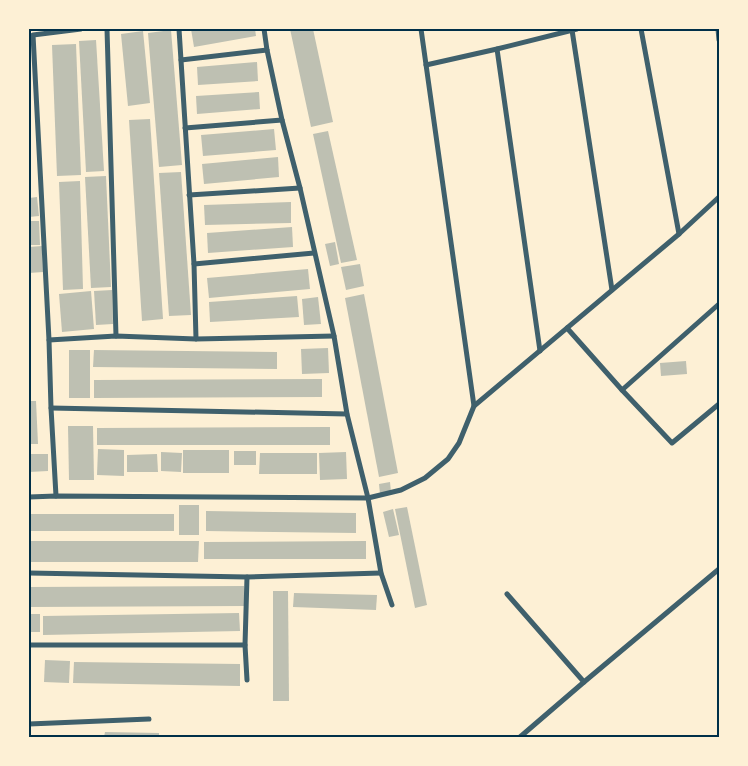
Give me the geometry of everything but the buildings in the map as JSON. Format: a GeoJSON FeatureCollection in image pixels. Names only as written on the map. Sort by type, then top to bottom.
{"type":"FeatureCollection","features":[{"type":"Feature","properties":{"kind":"street"},"geometry":{"type":"LineString","coordinates":[[56,496],[33,35],[81,29]]}},
{"type":"Feature","properties":{"kind":"street"},"geometry":{"type":"LineString","coordinates":[[108,29],[116,336]]}},
{"type":"Feature","properties":{"kind":"street"},"geometry":{"type":"LineString","coordinates":[[179,29],[194,264],[196,339]]}},
{"type":"Feature","properties":{"kind":"street"},"geometry":{"type":"LineString","coordinates":[[264,29],[282,120],[300,188],[334,336],[347,414],[368,498],[380,574],[392,605]]}},
{"type":"Feature","properties":{"kind":"street"},"geometry":{"type":"LineString","coordinates":[[421,29],[474,406]]}},
{"type":"Feature","properties":{"kind":"street"},"geometry":{"type":"LineString","coordinates":[[426,65],[574,29],[612,290]]}},
{"type":"Feature","properties":{"kind":"street"},"geometry":{"type":"LineString","coordinates":[[641,29],[678,234]]}},
{"type":"Feature","properties":{"kind":"street"},"geometry":{"type":"LineString","coordinates":[[718,29],[719,40]]}},
{"type":"Feature","properties":{"kind":"street"},"geometry":{"type":"LineString","coordinates":[[497,49],[540,351]]}},
{"type":"Feature","properties":{"kind":"street"},"geometry":{"type":"LineString","coordinates":[[181,60],[267,50]]}},
{"type":"Feature","properties":{"kind":"street"},"geometry":{"type":"LineString","coordinates":[[185,128],[282,120]]}},
{"type":"Feature","properties":{"kind":"street"},"geometry":{"type":"LineString","coordinates":[[190,196],[300,188]]}},
{"type":"Feature","properties":{"kind":"street"},"geometry":{"type":"LineString","coordinates":[[29,497],[368,498],[401,490],[425,478],[448,459],[459,443],[474,406],[678,234],[719,197]]}},
{"type":"Feature","properties":{"kind":"street"},"geometry":{"type":"LineString","coordinates":[[194,264],[314,253]]}},
{"type":"Feature","properties":{"kind":"street"},"geometry":{"type":"LineString","coordinates":[[622,390],[719,304]]}},
{"type":"Feature","properties":{"kind":"street"},"geometry":{"type":"LineString","coordinates":[[567,328],[672,443],[719,404]]}},
{"type":"Feature","properties":{"kind":"street"},"geometry":{"type":"LineString","coordinates":[[49,340],[116,336],[196,339],[334,336]]}},
{"type":"Feature","properties":{"kind":"street"},"geometry":{"type":"LineString","coordinates":[[51,408],[347,414]]}},
{"type":"Feature","properties":{"kind":"street"},"geometry":{"type":"LineString","coordinates":[[520,737],[719,569]]}},
{"type":"Feature","properties":{"kind":"street"},"geometry":{"type":"LineString","coordinates":[[29,572],[247,577],[380,574]]}},
{"type":"Feature","properties":{"kind":"street"},"geometry":{"type":"LineString","coordinates":[[247,577],[245,645],[248,680]]}},
{"type":"Feature","properties":{"kind":"street"},"geometry":{"type":"LineString","coordinates":[[507,594],[584,682]]}},
{"type":"Feature","properties":{"kind":"street"},"geometry":{"type":"LineString","coordinates":[[29,644],[245,645]]}},
{"type":"Feature","properties":{"kind":"street"},"geometry":{"type":"LineString","coordinates":[[29,724],[149,719]]}}]}
